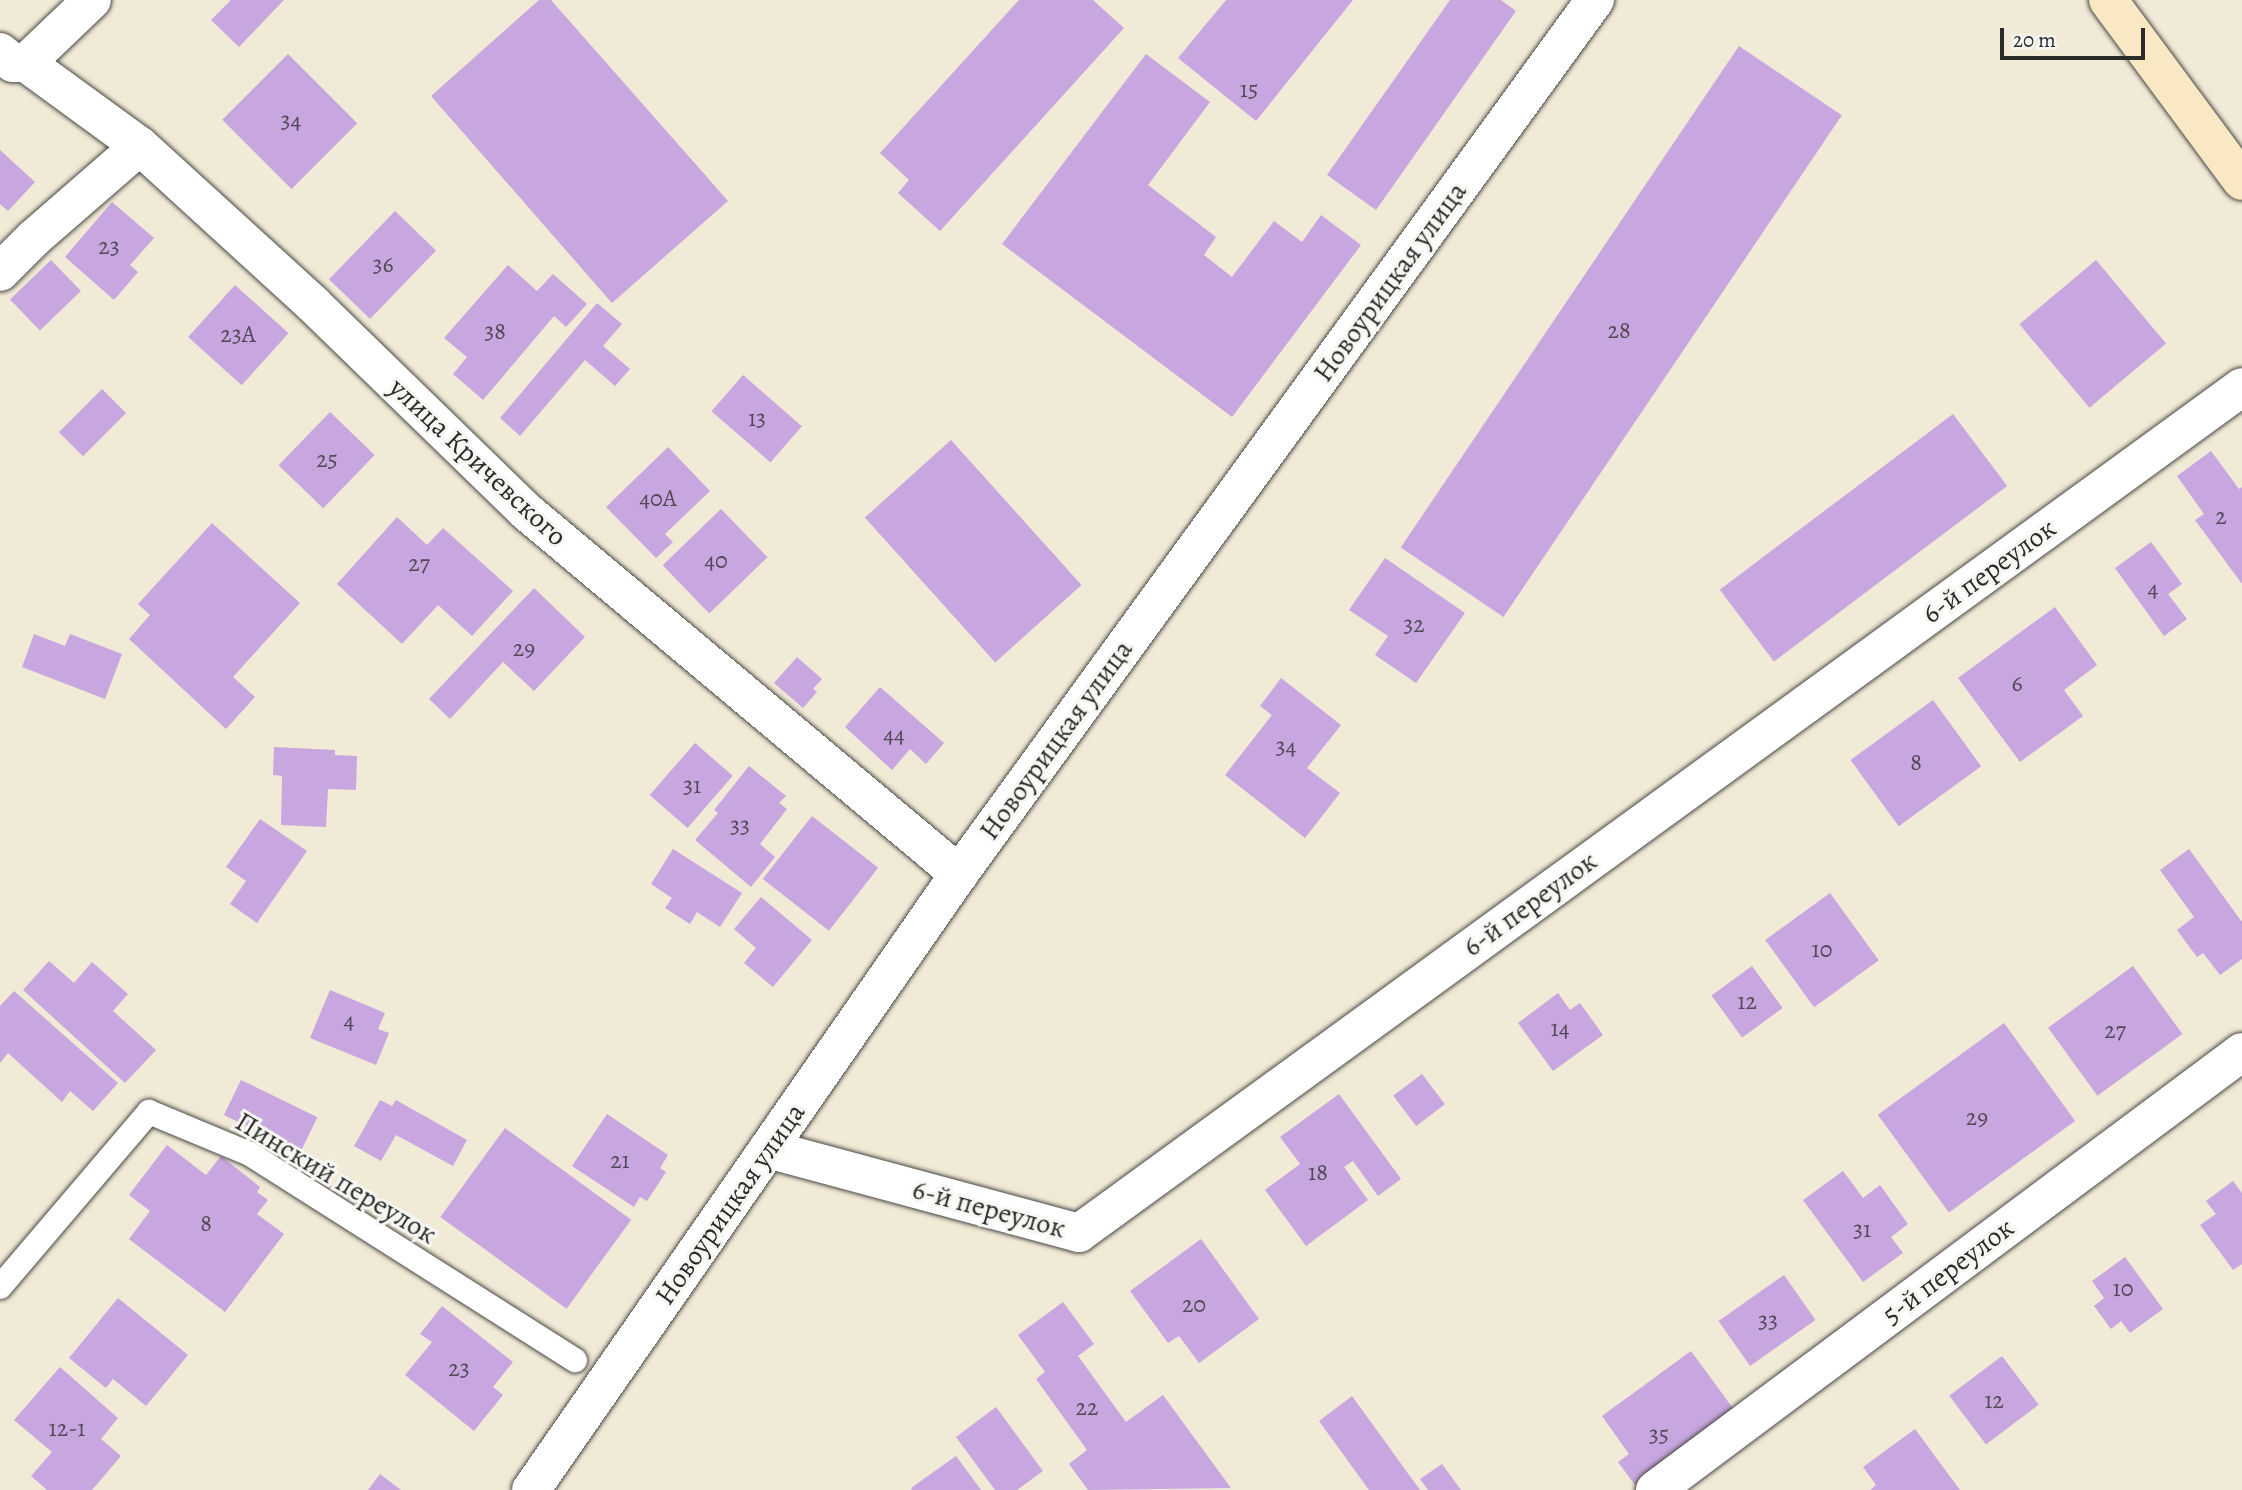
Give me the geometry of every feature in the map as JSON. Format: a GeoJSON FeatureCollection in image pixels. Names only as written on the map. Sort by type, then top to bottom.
{"type":"FeatureCollection","features":[{"type":"Feature","properties":{"kind":"main road"},"geometry":{"type":"LineString","coordinates":[[2108,0],[2242,181]]}},
{"type":"Feature","properties":{"kind":"street"},"geometry":{"type":"LineString","coordinates":[[10,61],[92,0]]}},
{"type":"Feature","properties":{"kind":"street","name":"Новоурицкая улица"},"geometry":{"type":"LineString","coordinates":[[531,1490],[959,874],[1595,0]]}},
{"type":"Feature","properties":{"kind":"street","name":"улица Кричевского"},"geometry":{"type":"LineString","coordinates":[[10,61],[140,146],[313,304],[527,512],[959,874]]}},
{"type":"Feature","properties":{"kind":"street"},"geometry":{"type":"LineString","coordinates":[[0,272],[34,238],[140,146]]}},
{"type":"Feature","properties":{"kind":"street","name":"6-й переулок"},"geometry":{"type":"LineString","coordinates":[[768,1149],[1079,1233],[2242,387]]}},
{"type":"Feature","properties":{"kind":"street","name":"5-й переулок"},"geometry":{"type":"LineString","coordinates":[[1655,1490],[2242,1052]]}},
{"type":"Feature","properties":{"kind":"lane","name":"Пинский переулок"},"geometry":{"type":"LineString","coordinates":[[0,1287],[149,1112],[250,1154],[575,1360]]}},
{"type":"Feature","properties":{"kind":"building"},"geometry":{"type":"Polygon","coordinates":[[[231,0],[284,0],[239,47],[211,20],[231,0]]]}},
{"type":"Feature","properties":{"kind":"building"},"geometry":{"type":"Polygon","coordinates":[[[539,0],[551,0],[728,201],[612,303],[431,96],[539,0]]]}},
{"type":"Feature","properties":{"kind":"building"},"geometry":{"type":"Polygon","coordinates":[[[1019,0],[1093,0],[1124,28],[940,231],[898,193],[909,180],[880,153],[1019,0]]]}},
{"type":"Feature","properties":{"kind":"building"},"geometry":{"type":"Polygon","coordinates":[[[1226,0],[1353,0],[1256,121],[1178,58],[1226,0]]]}},
{"type":"Feature","properties":{"kind":"building"},"geometry":{"type":"Polygon","coordinates":[[[1450,0],[1501,0],[1516,11],[1376,210],[1327,175],[1450,0]]]}},
{"type":"Feature","properties":{"kind":"building"},"geometry":{"type":"Polygon","coordinates":[[[1739,46],[1842,115],[1503,617],[1401,548],[1739,46]]]}},
{"type":"Feature","properties":{"kind":"building"},"geometry":{"type":"Polygon","coordinates":[[[288,54],[357,123],[292,189],[222,120],[288,54]]]}},
{"type":"Feature","properties":{"kind":"building"},"geometry":{"type":"Polygon","coordinates":[[[1146,54],[1210,102],[1148,185],[1216,237],[1204,255],[1232,277],[1274,221],[1302,242],[1321,215],[1361,245],[1232,417],[1002,244],[1146,54]]]}},
{"type":"Feature","properties":{"kind":"building"},"geometry":{"type":"Polygon","coordinates":[[[0,150],[35,182],[8,211],[0,204],[0,150]]]}},
{"type":"Feature","properties":{"kind":"building"},"geometry":{"type":"Polygon","coordinates":[[[112,202],[154,238],[130,265],[138,272],[114,300],[65,257],[112,202]]]}},
{"type":"Feature","properties":{"kind":"building"},"geometry":{"type":"Polygon","coordinates":[[[395,211],[436,251],[370,319],[329,279],[395,211]]]}},
{"type":"Feature","properties":{"kind":"building"},"geometry":{"type":"Polygon","coordinates":[[[51,260],[81,291],[40,331],[10,300],[51,260]]]}},
{"type":"Feature","properties":{"kind":"building"},"geometry":{"type":"Polygon","coordinates":[[[2096,260],[2166,343],[2089,408],[2019,324],[2096,260]]]}},
{"type":"Feature","properties":{"kind":"building"},"geometry":{"type":"Polygon","coordinates":[[[508,265],[537,291],[553,274],[587,304],[566,327],[554,316],[483,400],[453,374],[467,357],[444,338],[508,265]]]}},
{"type":"Feature","properties":{"kind":"building"},"geometry":{"type":"Polygon","coordinates":[[[235,285],[289,333],[242,385],[188,337],[235,285]]]}},
{"type":"Feature","properties":{"kind":"building"},"geometry":{"type":"Polygon","coordinates":[[[597,303],[622,324],[603,346],[630,369],[615,386],[585,360],[520,436],[500,418],[597,303]]]}},
{"type":"Feature","properties":{"kind":"building"},"geometry":{"type":"Polygon","coordinates":[[[743,375],[802,426],[770,462],[712,411],[743,375]]]}},
{"type":"Feature","properties":{"kind":"building"},"geometry":{"type":"Polygon","coordinates":[[[102,389],[126,413],[83,456],[59,432],[102,389]]]}},
{"type":"Feature","properties":{"kind":"building"},"geometry":{"type":"Polygon","coordinates":[[[330,412],[375,455],[323,508],[279,465],[330,412]]]}},
{"type":"Feature","properties":{"kind":"building"},"geometry":{"type":"Polygon","coordinates":[[[1953,414],[2007,486],[1774,662],[1720,590],[1953,414]]]}},
{"type":"Feature","properties":{"kind":"building"},"geometry":{"type":"Polygon","coordinates":[[[951,440],[1081,585],[995,663],[865,518],[951,440]]]}},
{"type":"Feature","properties":{"kind":"building"},"geometry":{"type":"Polygon","coordinates":[[[668,447],[710,491],[665,534],[673,542],[656,558],[606,507],[668,447]]]}},
{"type":"Feature","properties":{"kind":"building"},"geometry":{"type":"Polygon","coordinates":[[[2211,451],[2239,489],[2242,487],[2242,584],[2195,520],[2204,514],[2177,476],[2211,451]]]}},
{"type":"Feature","properties":{"kind":"building"},"geometry":{"type":"Polygon","coordinates":[[[721,509],[768,557],[709,613],[663,565],[721,509]]]}},
{"type":"Feature","properties":{"kind":"building"},"geometry":{"type":"Polygon","coordinates":[[[397,517],[427,545],[443,528],[513,591],[472,636],[438,605],[402,644],[337,584],[397,517]]]}},
{"type":"Feature","properties":{"kind":"building"},"geometry":{"type":"Polygon","coordinates":[[[212,523],[300,603],[233,677],[255,697],[226,729],[129,639],[150,615],[138,604],[212,523]]]}},
{"type":"Feature","properties":{"kind":"building"},"geometry":{"type":"Polygon","coordinates":[[[2151,542],[2182,584],[2168,594],[2187,619],[2164,636],[2115,568],[2151,542]]]}},
{"type":"Feature","properties":{"kind":"building"},"geometry":{"type":"Polygon","coordinates":[[[1385,558],[1465,613],[1416,683],[1375,655],[1388,636],[1349,610],[1385,558]]]}},
{"type":"Feature","properties":{"kind":"building"},"geometry":{"type":"Polygon","coordinates":[[[534,588],[585,637],[534,691],[503,662],[450,719],[429,699],[534,588]]]}},
{"type":"Feature","properties":{"kind":"building"},"geometry":{"type":"Polygon","coordinates":[[[2055,607],[2097,665],[2064,690],[2083,716],[2020,762],[1958,678],[2055,607]]]}},
{"type":"Feature","properties":{"kind":"building"},"geometry":{"type":"Polygon","coordinates":[[[34,634],[65,646],[70,634],[122,654],[105,699],[22,667],[34,634]]]}},
{"type":"Feature","properties":{"kind":"building"},"geometry":{"type":"Polygon","coordinates":[[[797,657],[822,679],[813,689],[817,692],[803,708],[774,683],[797,657]]]}},
{"type":"Feature","properties":{"kind":"building"},"geometry":{"type":"Polygon","coordinates":[[[1281,678],[1341,725],[1307,768],[1340,793],[1305,838],[1225,775],[1272,715],[1260,706],[1281,678]]]}},
{"type":"Feature","properties":{"kind":"building"},"geometry":{"type":"Polygon","coordinates":[[[880,687],[944,743],[926,764],[910,749],[892,770],[845,727],[880,687]]]}},
{"type":"Feature","properties":{"kind":"building"},"geometry":{"type":"Polygon","coordinates":[[[1933,700],[1981,766],[1899,826],[1850,760],[1933,700]]]}},
{"type":"Feature","properties":{"kind":"building"},"geometry":{"type":"Polygon","coordinates":[[[695,743],[733,776],[687,828],[650,795],[695,743]]]}},
{"type":"Feature","properties":{"kind":"building"},"geometry":{"type":"Polygon","coordinates":[[[274,747],[335,750],[335,755],[357,756],[356,790],[328,789],[326,827],[281,825],[282,776],[273,775],[274,747]]]}},
{"type":"Feature","properties":{"kind":"building"},"geometry":{"type":"Polygon","coordinates":[[[749,766],[786,796],[779,803],[787,809],[760,844],[775,857],[751,887],[695,840],[718,813],[714,810],[749,766]]]}},
{"type":"Feature","properties":{"kind":"building"},"geometry":{"type":"Polygon","coordinates":[[[812,816],[878,868],[829,931],[763,879],[812,816]]]}},
{"type":"Feature","properties":{"kind":"building"},"geometry":{"type":"Polygon","coordinates":[[[260,819],[307,851],[257,923],[230,904],[246,881],[226,867],[260,819]]]}},
{"type":"Feature","properties":{"kind":"building"},"geometry":{"type":"Polygon","coordinates":[[[673,849],[742,893],[720,927],[697,912],[690,924],[665,908],[672,898],[651,884],[673,849]]]}},
{"type":"Feature","properties":{"kind":"building"},"geometry":{"type":"Polygon","coordinates":[[[2189,849],[2242,922],[2242,959],[2220,975],[2203,953],[2197,957],[2177,930],[2194,917],[2160,870],[2189,849]]]}},
{"type":"Feature","properties":{"kind":"building"},"geometry":{"type":"Polygon","coordinates":[[[1830,893],[1879,960],[1814,1007],[1765,940],[1830,893]]]}},
{"type":"Feature","properties":{"kind":"building"},"geometry":{"type":"Polygon","coordinates":[[[761,897],[812,940],[773,987],[744,963],[756,948],[734,929],[761,897]]]}},
{"type":"Feature","properties":{"kind":"building"},"geometry":{"type":"Polygon","coordinates":[[[49,961],[74,983],[92,962],[128,994],[113,1011],[156,1050],[125,1083],[23,990],[49,961]]]}},
{"type":"Feature","properties":{"kind":"building"},"geometry":{"type":"Polygon","coordinates":[[[1752,966],[1783,1008],[1742,1037],[1712,995],[1752,966]]]}},
{"type":"Feature","properties":{"kind":"building"},"geometry":{"type":"Polygon","coordinates":[[[2133,966],[2182,1034],[2097,1096],[2048,1028],[2133,966]]]}},
{"type":"Feature","properties":{"kind":"building"},"geometry":{"type":"Polygon","coordinates":[[[330,990],[385,1013],[378,1029],[389,1033],[376,1065],[310,1038],[330,990]]]}},
{"type":"Feature","properties":{"kind":"building"},"geometry":{"type":"Polygon","coordinates":[[[14,991],[118,1083],[93,1111],[70,1091],[62,1102],[8,1053],[0,1063],[0,1006],[14,991]]]}},
{"type":"Feature","properties":{"kind":"building"},"geometry":{"type":"Polygon","coordinates":[[[1558,993],[1570,1010],[1580,1003],[1603,1035],[1553,1071],[1518,1023],[1558,993]]]}},
{"type":"Feature","properties":{"kind":"building"},"geometry":{"type":"Polygon","coordinates":[[[2004,1023],[2075,1121],[1949,1213],[1878,1115],[2004,1023]]]}},
{"type":"Feature","properties":{"kind":"building"},"geometry":{"type":"Polygon","coordinates":[[[1422,1074],[1445,1104],[1416,1126],[1393,1096],[1422,1074]]]}},
{"type":"Feature","properties":{"kind":"building"},"geometry":{"type":"Polygon","coordinates":[[[241,1080],[317,1117],[300,1152],[224,1115],[241,1080]]]}},
{"type":"Feature","properties":{"kind":"building"},"geometry":{"type":"Polygon","coordinates":[[[1339,1094],[1401,1179],[1378,1196],[1353,1161],[1344,1167],[1368,1200],[1306,1246],[1265,1190],[1300,1164],[1280,1137],[1339,1094]]]}},
{"type":"Feature","properties":{"kind":"building"},"geometry":{"type":"Polygon","coordinates":[[[380,1100],[392,1106],[396,1100],[467,1140],[453,1166],[396,1135],[381,1161],[354,1146],[380,1100]]]}},
{"type":"Feature","properties":{"kind":"building"},"geometry":{"type":"Polygon","coordinates":[[[607,1114],[668,1155],[660,1168],[666,1172],[647,1201],[640,1197],[634,1207],[572,1166],[607,1114]]]}},
{"type":"Feature","properties":{"kind":"building"},"geometry":{"type":"Polygon","coordinates":[[[505,1128],[631,1220],[567,1309],[440,1217],[505,1128]]]}},
{"type":"Feature","properties":{"kind":"building"},"geometry":{"type":"Polygon","coordinates":[[[167,1145],[206,1175],[221,1156],[260,1187],[257,1192],[268,1200],[257,1214],[284,1234],[225,1312],[129,1239],[150,1211],[129,1195],[167,1145]]]}},
{"type":"Feature","properties":{"kind":"building"},"geometry":{"type":"Polygon","coordinates":[[[1843,1171],[1863,1198],[1880,1185],[1908,1224],[1891,1237],[1903,1253],[1863,1282],[1803,1200],[1843,1171]]]}},
{"type":"Feature","properties":{"kind":"building"},"geometry":{"type":"Polygon","coordinates":[[[2233,1181],[2242,1193],[2242,1264],[2233,1270],[2200,1225],[2216,1214],[2206,1201],[2233,1181]]]}},
{"type":"Feature","properties":{"kind":"building"},"geometry":{"type":"Polygon","coordinates":[[[1201,1239],[1259,1319],[1199,1363],[1179,1336],[1168,1343],[1130,1291],[1201,1239]]]}},
{"type":"Feature","properties":{"kind":"building"},"geometry":{"type":"Polygon","coordinates":[[[2125,1257],[2163,1309],[2130,1333],[2121,1321],[2111,1329],[2094,1306],[2104,1298],[2092,1281],[2125,1257]]]}},
{"type":"Feature","properties":{"kind":"building"},"geometry":{"type":"Polygon","coordinates":[[[1784,1275],[1816,1320],[1750,1366],[1718,1321],[1784,1275]]]}},
{"type":"Feature","properties":{"kind":"building"},"geometry":{"type":"Polygon","coordinates":[[[118,1298],[188,1355],[146,1406],[113,1379],[106,1388],[69,1358],[118,1298]]]}},
{"type":"Feature","properties":{"kind":"building"},"geometry":{"type":"Polygon","coordinates":[[[1063,1302],[1094,1344],[1078,1356],[1126,1422],[1163,1395],[1231,1488],[1088,1490],[1069,1464],[1087,1450],[1036,1379],[1045,1372],[1018,1335],[1063,1302]]]}},
{"type":"Feature","properties":{"kind":"building"},"geometry":{"type":"Polygon","coordinates":[[[442,1306],[513,1362],[493,1387],[503,1395],[474,1431],[405,1375],[432,1342],[420,1334],[442,1306]]]}},
{"type":"Feature","properties":{"kind":"building"},"geometry":{"type":"Polygon","coordinates":[[[1691,1351],[1735,1411],[1635,1485],[1618,1462],[1629,1454],[1602,1416],[1691,1351]]]}},
{"type":"Feature","properties":{"kind":"building"},"geometry":{"type":"Polygon","coordinates":[[[2002,1356],[2039,1405],[1986,1444],[1949,1396],[2002,1356]]]}},
{"type":"Feature","properties":{"kind":"building"},"geometry":{"type":"Polygon","coordinates":[[[60,1367],[118,1418],[101,1439],[121,1456],[92,1490],[47,1490],[31,1476],[52,1452],[14,1420],[60,1367]]]}},
{"type":"Feature","properties":{"kind":"building"},"geometry":{"type":"Polygon","coordinates":[[[1352,1396],[1420,1490],[1369,1490],[1319,1421],[1352,1396]]]}},
{"type":"Feature","properties":{"kind":"building"},"geometry":{"type":"Polygon","coordinates":[[[996,1407],[1043,1471],[1017,1490],[995,1490],[956,1437],[996,1407]]]}},
{"type":"Feature","properties":{"kind":"building"},"geometry":{"type":"Polygon","coordinates":[[[1915,1429],[1960,1490],[1870,1490],[1876,1485],[1863,1467],[1915,1429]]]}},
{"type":"Feature","properties":{"kind":"building"},"geometry":{"type":"Polygon","coordinates":[[[956,1456],[981,1490],[912,1490],[911,1488],[956,1456]]]}},
{"type":"Feature","properties":{"kind":"building"},"geometry":{"type":"Polygon","coordinates":[[[1442,1464],[1461,1490],[1428,1490],[1420,1479],[1442,1464]]]}},
{"type":"Feature","properties":{"kind":"building"},"geometry":{"type":"Polygon","coordinates":[[[380,1474],[401,1490],[368,1490],[380,1474]]]}}]}
